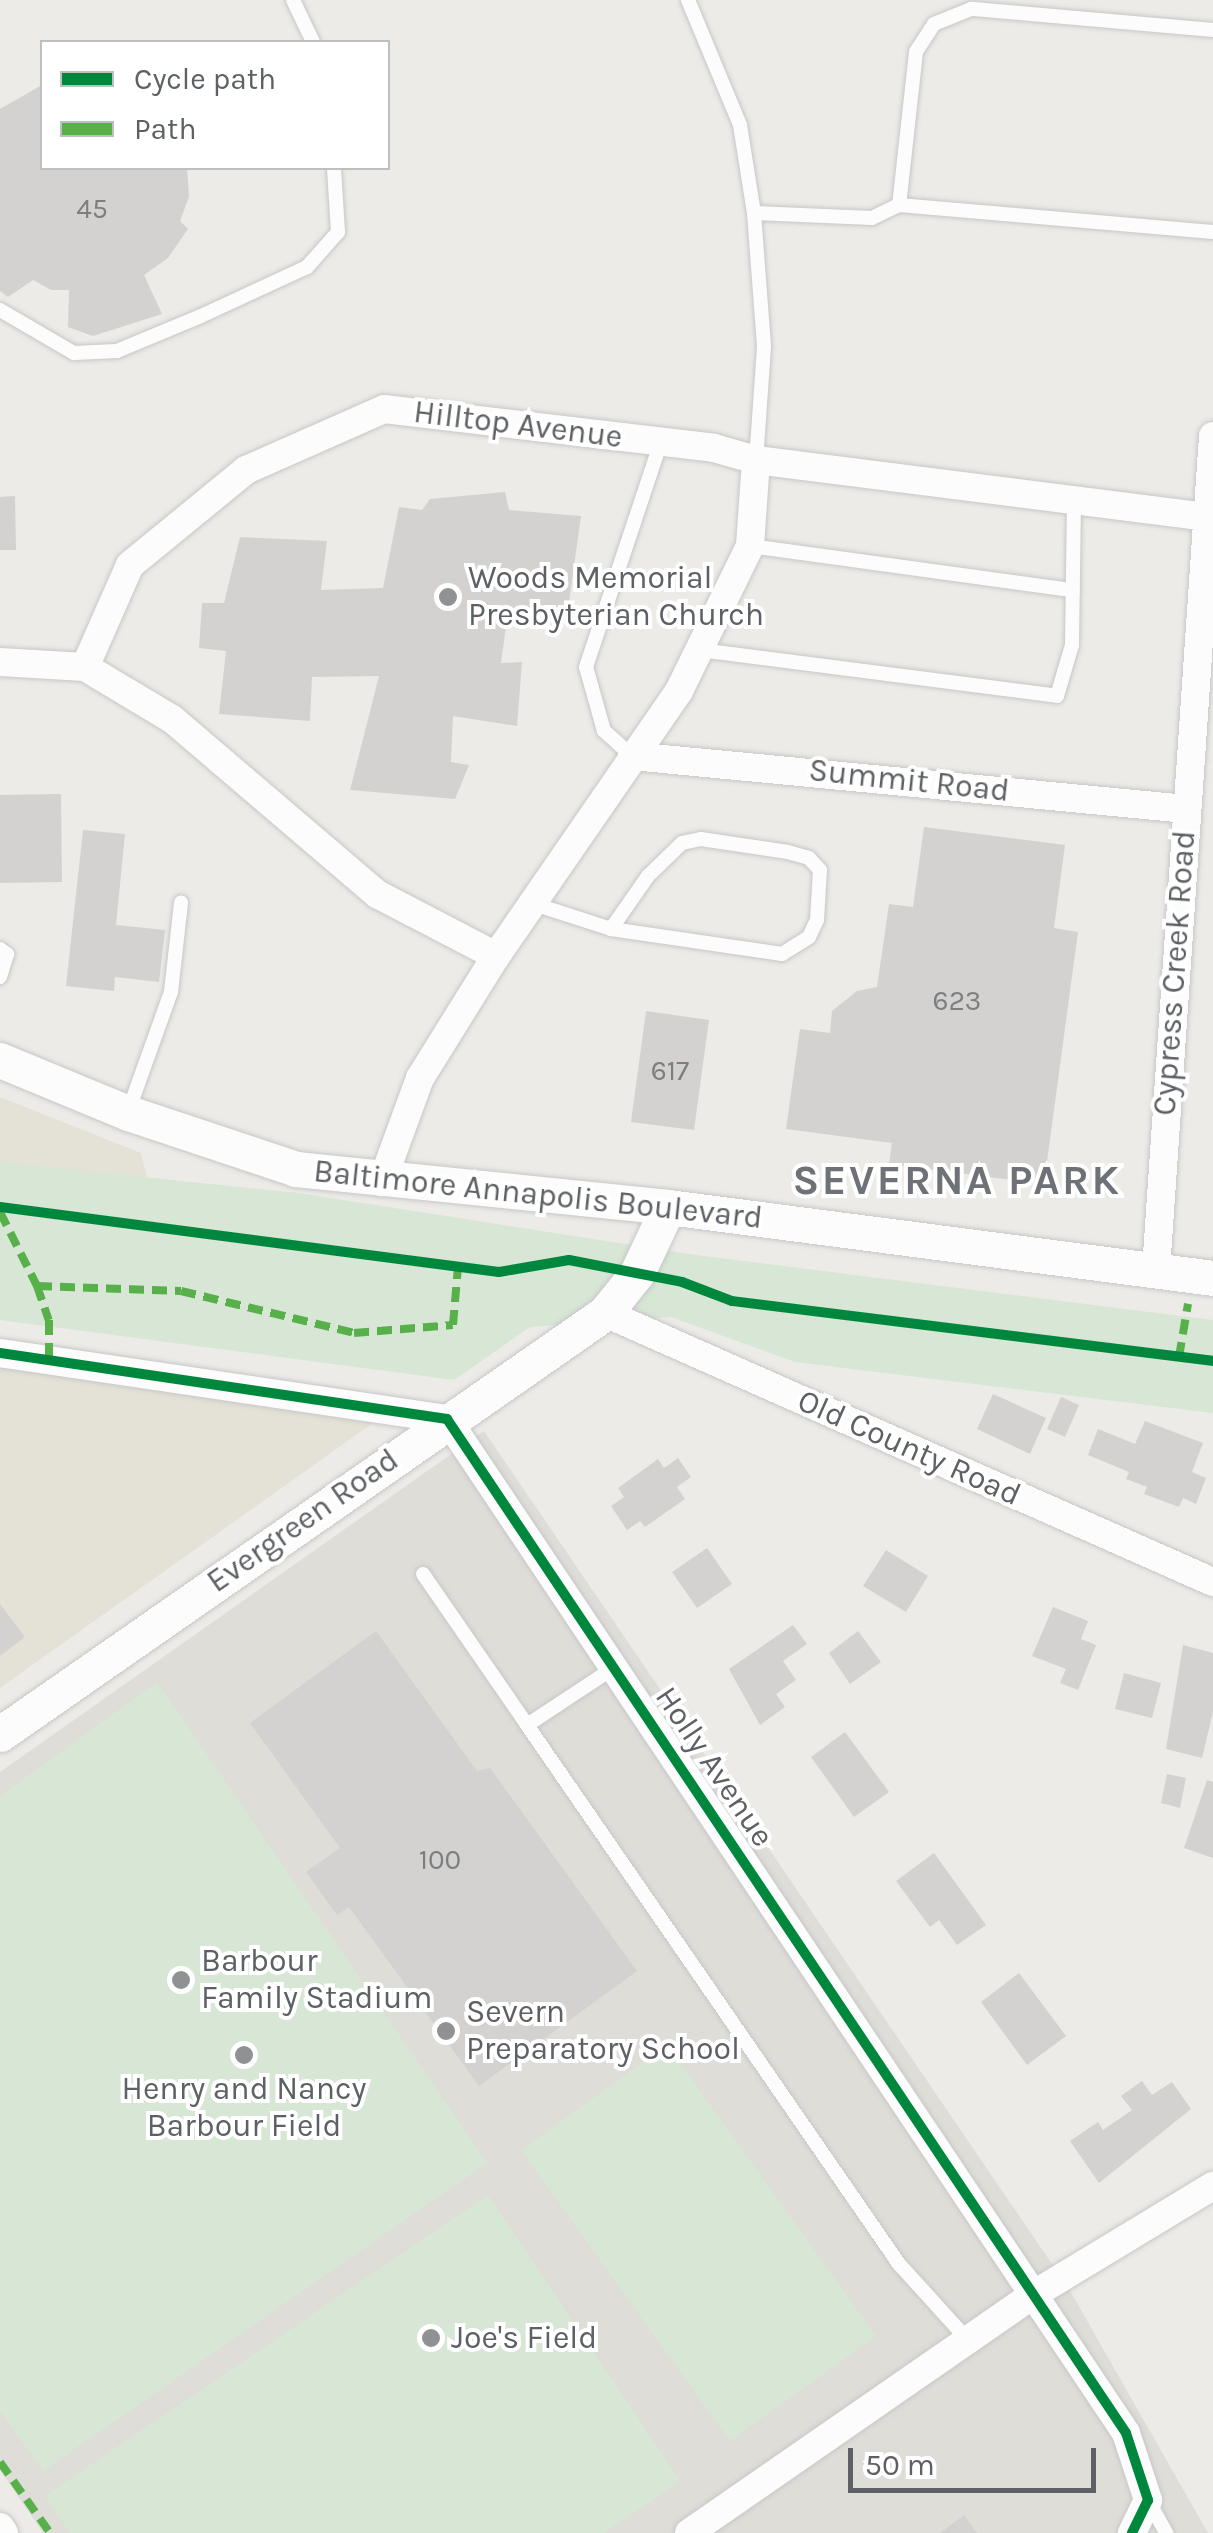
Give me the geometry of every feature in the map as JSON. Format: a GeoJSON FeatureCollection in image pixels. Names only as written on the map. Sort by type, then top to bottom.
{"type":"FeatureCollection","features":[{"type":"Feature","properties":{"kind":"street","name":"Hilltop Avenue"},"geometry":{"type":"LineString","coordinates":[[85,668],[130,565],[246,470],[384,409],[661,442],[756,460],[1208,517]]}},
{"type":"Feature","properties":{"kind":"street","name":"Cypress Creek Road"},"geometry":{"type":"LineString","coordinates":[[1156,1270],[1213,436]]}},
{"type":"Feature","properties":{"kind":"street"},"geometry":{"type":"LineString","coordinates":[[382,1182],[420,1078],[530,903],[680,691],[750,546],[756,460]]}},
{"type":"Feature","properties":{"kind":"street"},"geometry":{"type":"LineString","coordinates":[[0,662],[85,668],[172,719],[377,894],[496,956]]}},
{"type":"Feature","properties":{"kind":"street","name":"Summit Road"},"geometry":{"type":"LineString","coordinates":[[632,756],[1186,809]]}},
{"type":"Feature","properties":{"kind":"street","name":"Baltimore Annapolis Boulevard"},"geometry":{"type":"LineString","coordinates":[[0,1060],[128,1113],[296,1169],[382,1182],[668,1207],[1213,1278]]}},
{"type":"Feature","properties":{"kind":"street","name":"Evergreen Road"},"geometry":{"type":"LineString","coordinates":[[0,1734],[447,1420],[605,1314],[637,1273],[668,1207]]}},
{"type":"Feature","properties":{"kind":"street","name":"Old County Road"},"geometry":{"type":"LineString","coordinates":[[605,1314],[1213,1582]]}},
{"type":"Feature","properties":{"kind":"street"},"geometry":{"type":"LineString","coordinates":[[0,1354],[447,1420]]}},
{"type":"Feature","properties":{"kind":"street","name":"Holly Avenue"},"geometry":{"type":"LineString","coordinates":[[447,1420],[1036,2293],[1126,2433],[1148,2500]]}},
{"type":"Feature","properties":{"kind":"street"},"geometry":{"type":"LineString","coordinates":[[689,2533],[1036,2293],[1213,2186]]}},
{"type":"Feature","properties":{"kind":"street"},"geometry":{"type":"LineString","coordinates":[[1132,2533],[1148,2500]]}},
{"type":"Feature","properties":{"kind":"lane"},"geometry":{"type":"LineString","coordinates":[[293,0],[311,40]]}},
{"type":"Feature","properties":{"kind":"lane"},"geometry":{"type":"LineString","coordinates":[[688,0],[716,55],[740,125],[754,213],[764,347],[756,460]]}},
{"type":"Feature","properties":{"kind":"lane"},"geometry":{"type":"LineString","coordinates":[[898,205],[916,52],[934,24],[971,10],[1213,30]]}},
{"type":"Feature","properties":{"kind":"lane"},"geometry":{"type":"LineString","coordinates":[[0,310],[74,352],[117,351],[201,316],[308,266],[338,232],[334,170]]}},
{"type":"Feature","properties":{"kind":"lane"},"geometry":{"type":"LineString","coordinates":[[754,213],[872,218],[898,205],[1213,232]]}},
{"type":"Feature","properties":{"kind":"lane"},"geometry":{"type":"LineString","coordinates":[[632,756],[604,731],[586,667],[661,442]]}},
{"type":"Feature","properties":{"kind":"lane"},"geometry":{"type":"LineString","coordinates":[[700,650],[1057,696],[1072,646],[1074,501]]}},
{"type":"Feature","properties":{"kind":"lane"},"geometry":{"type":"LineString","coordinates":[[750,546],[1073,590]]}},
{"type":"Feature","properties":{"kind":"lane"},"geometry":{"type":"LineString","coordinates":[[530,903],[611,929],[782,954],[809,936],[817,920],[820,870],[809,858],[788,852],[701,838],[682,843],[648,876],[611,929]]}},
{"type":"Feature","properties":{"kind":"lane"},"geometry":{"type":"LineString","coordinates":[[128,1113],[170,992],[181,903]]}},
{"type":"Feature","properties":{"kind":"lane"},"geometry":{"type":"LineString","coordinates":[[0,950],[7,954],[0,977]]}},
{"type":"Feature","properties":{"kind":"lane"},"geometry":{"type":"LineString","coordinates":[[423,1574],[899,2264],[968,2340]]}},
{"type":"Feature","properties":{"kind":"lane"},"geometry":{"type":"LineString","coordinates":[[527,1724],[616,1666]]}},
{"type":"Feature","properties":{"kind":"lane"},"geometry":{"type":"LineString","coordinates":[[1148,2500],[1166,2533]]}},
{"type":"Feature","properties":{"kind":"shaded area"},"geometry":{"type":"Polygon","coordinates":[[[0,1097],[141,1153],[152,1198],[0,1175],[0,1097]]]}},
{"type":"Feature","properties":{"kind":"shaded area"},"geometry":{"type":"Polygon","coordinates":[[[0,1367],[373,1423],[0,1688],[0,1367]]]}},
{"type":"Feature","properties":{"kind":"shaded area","name":"Severn Preparatory School"},"geometry":{"type":"Polygon","coordinates":[[[484,1431],[1069,2289],[1208,2533],[43,2533],[0,2470],[0,1772],[484,1431]]]}},
{"type":"Feature","properties":{"kind":"green space"},"geometry":{"type":"Polygon","coordinates":[[[0,1162],[298,1193],[696,1255],[1213,1320],[1213,1413],[795,1362],[671,1317],[530,1327],[454,1380],[0,1320],[0,1162]]]}},
{"type":"Feature","properties":{"kind":"green space","name":"Henry and Nancy Barbour Field"},"geometry":{"type":"Polygon","coordinates":[[[157,1682],[487,2163],[43,2471],[0,2411],[0,1796],[157,1682]]]}},
{"type":"Feature","properties":{"kind":"green space"},"geometry":{"type":"Polygon","coordinates":[[[667,2045],[876,2336],[730,2441],[521,2150],[667,2045]]]}},
{"type":"Feature","properties":{"kind":"green space","name":"Joe's Field"},"geometry":{"type":"Polygon","coordinates":[[[488,2195],[680,2481],[604,2533],[70,2533],[45,2496],[488,2195]]]}},
{"type":"Feature","properties":{"kind":"building"},"geometry":{"type":"Polygon","coordinates":[[[40,86],[40,170],[187,170],[189,197],[180,221],[188,229],[168,258],[144,275],[162,314],[93,336],[68,327],[69,290],[51,290],[33,280],[8,297],[0,291],[0,109],[40,86]]]}},
{"type":"Feature","properties":{"kind":"building"},"geometry":{"type":"Polygon","coordinates":[[[505,492],[509,510],[581,516],[568,609],[508,612],[501,663],[522,662],[517,726],[453,716],[451,762],[469,765],[455,799],[350,790],[379,676],[312,677],[310,721],[219,714],[226,651],[199,648],[202,603],[224,603],[240,537],[327,541],[321,590],[383,588],[399,507],[422,510],[430,499],[505,492]]]}},
{"type":"Feature","properties":{"kind":"building"},"geometry":{"type":"Polygon","coordinates":[[[15,496],[16,550],[0,550],[0,497],[15,496]]]}},
{"type":"Feature","properties":{"kind":"building"},"geometry":{"type":"Polygon","coordinates":[[[61,794],[62,882],[0,883],[0,795],[61,794]]]}},
{"type":"Feature","properties":{"kind":"building"},"geometry":{"type":"Polygon","coordinates":[[[924,827],[1065,845],[1054,928],[1078,932],[1044,1184],[889,1164],[892,1143],[786,1129],[800,1029],[830,1033],[832,1011],[857,991],[877,987],[889,904],[913,907],[924,827]]]}},
{"type":"Feature","properties":{"kind":"building"},"geometry":{"type":"Polygon","coordinates":[[[83,830],[125,834],[116,925],[165,930],[159,982],[115,977],[114,991],[66,986],[83,830]]]}},
{"type":"Feature","properties":{"kind":"building"},"geometry":{"type":"Polygon","coordinates":[[[646,1011],[709,1020],[694,1130],[631,1122],[646,1011]]]}},
{"type":"Feature","properties":{"kind":"building"},"geometry":{"type":"Polygon","coordinates":[[[993,1394],[1046,1418],[1030,1454],[977,1429],[993,1394]]]}},
{"type":"Feature","properties":{"kind":"building"},"geometry":{"type":"Polygon","coordinates":[[[1061,1397],[1079,1405],[1065,1437],[1047,1429],[1061,1397]]]}},
{"type":"Feature","properties":{"kind":"building"},"geometry":{"type":"Polygon","coordinates":[[[1145,1421],[1203,1443],[1192,1472],[1206,1478],[1196,1504],[1183,1498],[1179,1507],[1144,1494],[1147,1487],[1126,1479],[1129,1472],[1088,1455],[1098,1429],[1135,1444],[1145,1421]]]}},
{"type":"Feature","properties":{"kind":"building"},"geometry":{"type":"Polygon","coordinates":[[[678,1458],[691,1477],[677,1487],[685,1499],[645,1527],[640,1521],[627,1530],[611,1506],[624,1497],[618,1488],[658,1459],[664,1468],[678,1458]]]}},
{"type":"Feature","properties":{"kind":"building"},"geometry":{"type":"Polygon","coordinates":[[[707,1548],[732,1584],[697,1608],[672,1572],[707,1548]]]}},
{"type":"Feature","properties":{"kind":"building"},"geometry":{"type":"Polygon","coordinates":[[[886,1550],[928,1576],[906,1612],[863,1586],[886,1550]]]}},
{"type":"Feature","properties":{"kind":"building"},"geometry":{"type":"Polygon","coordinates":[[[0,1604],[25,1637],[0,1656],[0,1604]]]}},
{"type":"Feature","properties":{"kind":"building"},"geometry":{"type":"Polygon","coordinates":[[[1053,1607],[1088,1621],[1081,1639],[1096,1645],[1078,1690],[1060,1683],[1066,1669],[1032,1656],[1053,1607]]]}},
{"type":"Feature","properties":{"kind":"building"},"geometry":{"type":"Polygon","coordinates":[[[793,1625],[807,1644],[783,1661],[796,1680],[776,1694],[785,1707],[760,1725],[729,1669],[793,1625]]]}},
{"type":"Feature","properties":{"kind":"building"},"geometry":{"type":"Polygon","coordinates":[[[376,1631],[477,1771],[490,1768],[637,1971],[479,2086],[349,1907],[337,1915],[306,1872],[340,1848],[250,1723],[376,1631]]]}},
{"type":"Feature","properties":{"kind":"building"},"geometry":{"type":"Polygon","coordinates":[[[858,1631],[881,1662],[850,1684],[829,1653],[858,1631]]]}},
{"type":"Feature","properties":{"kind":"building"},"geometry":{"type":"Polygon","coordinates":[[[1183,1645],[1213,1653],[1213,1712],[1202,1758],[1166,1749],[1183,1645]]]}},
{"type":"Feature","properties":{"kind":"building"},"geometry":{"type":"Polygon","coordinates":[[[1124,1673],[1161,1683],[1152,1718],[1115,1709],[1124,1673]]]}},
{"type":"Feature","properties":{"kind":"building"},"geometry":{"type":"Polygon","coordinates":[[[845,1732],[889,1792],[854,1817],[811,1757],[845,1732]]]}},
{"type":"Feature","properties":{"kind":"building"},"geometry":{"type":"Polygon","coordinates":[[[1167,1774],[1186,1778],[1180,1808],[1161,1803],[1167,1774]]]}},
{"type":"Feature","properties":{"kind":"building"},"geometry":{"type":"Polygon","coordinates":[[[1207,1780],[1213,1782],[1213,1858],[1184,1848],[1207,1780]]]}},
{"type":"Feature","properties":{"kind":"building"},"geometry":{"type":"Polygon","coordinates":[[[934,1853],[986,1925],[957,1945],[939,1920],[930,1927],[896,1881],[934,1853]]]}},
{"type":"Feature","properties":{"kind":"building"},"geometry":{"type":"Polygon","coordinates":[[[1019,1973],[1066,2036],[1027,2065],[981,2002],[1019,1973]]]}},
{"type":"Feature","properties":{"kind":"building"},"geometry":{"type":"Polygon","coordinates":[[[1142,2081],[1152,2095],[1172,2082],[1191,2109],[1099,2183],[1070,2141],[1098,2122],[1103,2130],[1132,2110],[1121,2096],[1142,2081]]]}},
{"type":"Feature","properties":{"kind":"building"},"geometry":{"type":"Polygon","coordinates":[[[964,2515],[977,2533],[940,2533],[964,2515]]]}},
{"type":"Feature","properties":{"kind":"marked path"},"geometry":{"type":"LineString","coordinates":[[0,1212],[37,1286],[181,1291],[354,1333],[453,1325],[458,1267]]}},
{"type":"Feature","properties":{"kind":"marked path"},"geometry":{"type":"LineString","coordinates":[[37,1286],[49,1320],[49,1361]]}},
{"type":"Feature","properties":{"kind":"marked path"},"geometry":{"type":"LineString","coordinates":[[1179,1357],[1188,1304]]}},
{"type":"Feature","properties":{"kind":"marked path"},"geometry":{"type":"LineString","coordinates":[[0,2462],[50,2533]]}},
{"type":"Feature","properties":{"kind":"cycle path"},"geometry":{"type":"LineString","coordinates":[[0,1207],[499,1272],[569,1260],[682,1282],[732,1301],[1213,1361]]}},
{"type":"Feature","properties":{"kind":"cycle path"},"geometry":{"type":"LineString","coordinates":[[0,1353],[447,1419],[1126,2433],[1148,2500],[1132,2533]]}},
{"type":"Feature","properties":{"kind":"place","name":"Woods Memorial Presbyterian Church"},"geometry":{"type":"Point","coordinates":[448,597]}},
{"type":"Feature","properties":{"kind":"place","name":"Barbour Family Stadium"},"geometry":{"type":"Point","coordinates":[181,1980]}},
{"type":"Feature","properties":{"kind":"place","name":"Severn Preparatory School"},"geometry":{"type":"Point","coordinates":[446,2031]}},
{"type":"Feature","properties":{"kind":"place","name":"Henry and Nancy Barbour Field"},"geometry":{"type":"Point","coordinates":[244,2055]}},
{"type":"Feature","properties":{"kind":"place","name":"Joe's Field"},"geometry":{"type":"Point","coordinates":[431,2338]}},
{"type":"Feature","properties":{"kind":"district","name":"SEVERNA PARK"},"geometry":{"type":"Point","coordinates":[957,1180]}}]}
